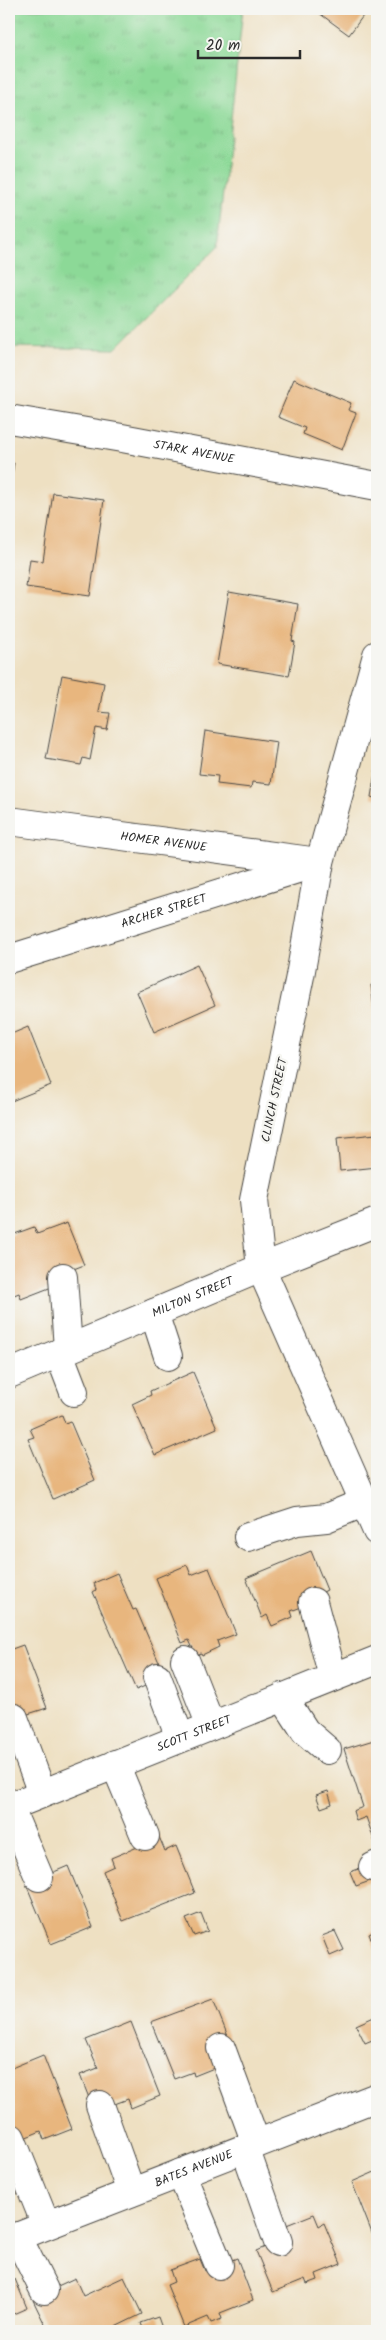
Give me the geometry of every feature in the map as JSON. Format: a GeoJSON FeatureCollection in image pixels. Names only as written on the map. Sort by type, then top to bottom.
{"type":"FeatureCollection","features":[{"type":"Feature","properties":{"kind":"street","name":"STARK AVENUE"},"geometry":{"type":"LineString","coordinates":[[9,419],[377,486]]}},
{"type":"Feature","properties":{"kind":"street","name":"CLINCH STREET"},"geometry":{"type":"LineString","coordinates":[[377,655],[320,862],[300,976],[254,1200],[261,1268],[377,1531]]}},
{"type":"Feature","properties":{"kind":"street","name":"HOMER AVENUE"},"geometry":{"type":"LineString","coordinates":[[9,821],[320,862]]}},
{"type":"Feature","properties":{"kind":"street","name":"ARCHER STREET"},"geometry":{"type":"LineString","coordinates":[[9,959],[320,862]]}},
{"type":"Feature","properties":{"kind":"street","name":"MILTON STREET"},"geometry":{"type":"LineString","coordinates":[[9,1374],[261,1268],[377,1222]]}},
{"type":"Feature","properties":{"kind":"street"},"geometry":{"type":"LineString","coordinates":[[63,1277],[64,1351],[74,1392]]}},
{"type":"Feature","properties":{"kind":"street"},"geometry":{"type":"LineString","coordinates":[[154,1313],[168,1356]]}},
{"type":"Feature","properties":{"kind":"street"},"geometry":{"type":"LineString","coordinates":[[248,1537],[298,1521],[326,1518],[365,1502]]}},
{"type":"Feature","properties":{"kind":"street"},"geometry":{"type":"LineString","coordinates":[[312,1602],[333,1677]]}},
{"type":"Feature","properties":{"kind":"street"},"geometry":{"type":"LineString","coordinates":[[185,1660],[210,1726]]}},
{"type":"Feature","properties":{"kind":"street","name":"SCOTT STREET"},"geometry":{"type":"LineString","coordinates":[[9,1806],[377,1660]]}},
{"type":"Feature","properties":{"kind":"street"},"geometry":{"type":"LineString","coordinates":[[156,1677],[180,1738]]}},
{"type":"Feature","properties":{"kind":"street"},"geometry":{"type":"LineString","coordinates":[[283,1697],[305,1731],[327,1750]]}},
{"type":"Feature","properties":{"kind":"street"},"geometry":{"type":"LineString","coordinates":[[14,1718],[42,1793]]}},
{"type":"Feature","properties":{"kind":"street"},"geometry":{"type":"LineString","coordinates":[[116,1764],[145,1836]]}},
{"type":"Feature","properties":{"kind":"street"},"geometry":{"type":"LineString","coordinates":[[9,1806],[39,1878]]}},
{"type":"Feature","properties":{"kind":"street"},"geometry":{"type":"LineString","coordinates":[[221,2048],[278,2242]]}},
{"type":"Feature","properties":{"kind":"street","name":"BATES AVENUE"},"geometry":{"type":"LineString","coordinates":[[13,2238],[377,2097]]}},
{"type":"Feature","properties":{"kind":"street"},"geometry":{"type":"LineString","coordinates":[[100,2105],[131,2192]]}},
{"type":"Feature","properties":{"kind":"street"},"geometry":{"type":"LineString","coordinates":[[11,2138],[46,2225]]}},
{"type":"Feature","properties":{"kind":"street"},"geometry":{"type":"LineString","coordinates":[[181,2173],[219,2265]]}},
{"type":"Feature","properties":{"kind":"street"},"geometry":{"type":"LineString","coordinates":[[13,2238],[44,2290]]}},
{"type":"Feature","properties":{"kind":"green space"},"geometry":{"type":"Polygon","coordinates":[[[9,9],[243,9],[217,247],[115,349],[9,347],[9,9]]]}},
{"type":"Feature","properties":{"kind":"building"},"geometry":{"type":"Polygon","coordinates":[[[322,9],[368,9],[349,35],[319,13],[322,9]]]}},
{"type":"Feature","properties":{"kind":"building"},"geometry":{"type":"Polygon","coordinates":[[[294,379],[351,403],[348,410],[356,413],[342,450],[303,434],[305,428],[278,417],[294,379]]]}},
{"type":"Feature","properties":{"kind":"building"},"geometry":{"type":"Polygon","coordinates":[[[9,463],[14,463],[10,491],[9,491],[9,463]]]}},
{"type":"Feature","properties":{"kind":"building"},"geometry":{"type":"Polygon","coordinates":[[[53,493],[104,500],[90,596],[26,587],[30,559],[43,561],[53,493]]]}},
{"type":"Feature","properties":{"kind":"building"},"geometry":{"type":"Polygon","coordinates":[[[229,592],[298,604],[292,641],[295,642],[289,676],[217,664],[229,592]]]}},
{"type":"Feature","properties":{"kind":"building"},"geometry":{"type":"Polygon","coordinates":[[[62,675],[104,683],[99,712],[110,713],[107,730],[96,728],[90,760],[83,758],[81,765],[46,759],[62,675]]]}},
{"type":"Feature","properties":{"kind":"building"},"geometry":{"type":"Polygon","coordinates":[[[205,731],[277,742],[271,784],[252,782],[251,788],[217,784],[218,776],[199,774],[205,731]]]}},
{"type":"Feature","properties":{"kind":"building"},"geometry":{"type":"Polygon","coordinates":[[[377,767],[377,799],[371,797],[377,767]]]}},
{"type":"Feature","properties":{"kind":"building"},"geometry":{"type":"Polygon","coordinates":[[[197,965],[215,1005],[154,1032],[137,992],[197,965]]]}},
{"type":"Feature","properties":{"kind":"building"},"geometry":{"type":"Polygon","coordinates":[[[377,984],[377,1008],[374,1008],[371,985],[377,984]]]}},
{"type":"Feature","properties":{"kind":"building"},"geometry":{"type":"Polygon","coordinates":[[[28,1027],[51,1085],[9,1102],[9,1035],[28,1027]]]}},
{"type":"Feature","properties":{"kind":"building"},"geometry":{"type":"Polygon","coordinates":[[[376,1134],[377,1167],[340,1171],[337,1138],[376,1134]]]}},
{"type":"Feature","properties":{"kind":"building"},"geometry":{"type":"Polygon","coordinates":[[[67,1223],[84,1265],[53,1277],[57,1285],[21,1299],[19,1293],[9,1297],[9,1236],[34,1227],[37,1234],[67,1223]]]}},
{"type":"Feature","properties":{"kind":"building"},"geometry":{"type":"Polygon","coordinates":[[[193,1372],[217,1428],[155,1455],[132,1404],[151,1395],[150,1391],[193,1372]]]}},
{"type":"Feature","properties":{"kind":"building"},"geometry":{"type":"Polygon","coordinates":[[[62,1415],[65,1423],[70,1421],[95,1480],[53,1499],[28,1439],[34,1437],[30,1429],[62,1415]]]}},
{"type":"Feature","properties":{"kind":"building"},"geometry":{"type":"Polygon","coordinates":[[[311,1551],[327,1590],[309,1604],[291,1611],[293,1617],[272,1626],[267,1615],[262,1618],[246,1578],[311,1551]]]}},
{"type":"Feature","properties":{"kind":"building"},"geometry":{"type":"Polygon","coordinates":[[[187,1565],[191,1575],[209,1568],[236,1634],[217,1641],[219,1647],[202,1655],[201,1653],[196,1655],[189,1640],[182,1643],[156,1578],[187,1565]]]}},
{"type":"Feature","properties":{"kind":"building"},"geometry":{"type":"Polygon","coordinates":[[[117,1573],[133,1610],[136,1609],[164,1674],[152,1683],[136,1690],[93,1592],[96,1590],[94,1583],[117,1573]]]}},
{"type":"Feature","properties":{"kind":"building"},"geometry":{"type":"Polygon","coordinates":[[[23,1645],[47,1708],[9,1720],[9,1650],[23,1645]]]}},
{"type":"Feature","properties":{"kind":"building"},"geometry":{"type":"Polygon","coordinates":[[[377,1739],[377,1848],[366,1817],[356,1821],[353,1811],[363,1807],[344,1749],[377,1739]]]}},
{"type":"Feature","properties":{"kind":"building"},"geometry":{"type":"Polygon","coordinates":[[[328,1791],[332,1804],[321,1808],[316,1795],[328,1791]]]}},
{"type":"Feature","properties":{"kind":"building"},"geometry":{"type":"Polygon","coordinates":[[[157,1832],[165,1851],[176,1846],[195,1893],[123,1921],[103,1871],[114,1866],[111,1858],[140,1846],[157,1832]]]}},
{"type":"Feature","properties":{"kind":"building"},"geometry":{"type":"Polygon","coordinates":[[[68,1866],[93,1927],[51,1944],[26,1884],[68,1866]]]}},
{"type":"Feature","properties":{"kind":"building"},"geometry":{"type":"Polygon","coordinates":[[[367,1866],[373,1880],[356,1886],[350,1872],[367,1866]]]}},
{"type":"Feature","properties":{"kind":"building"},"geometry":{"type":"Polygon","coordinates":[[[201,1913],[208,1931],[194,1936],[186,1919],[201,1913]]]}},
{"type":"Feature","properties":{"kind":"building"},"geometry":{"type":"Polygon","coordinates":[[[377,1930],[377,1954],[369,1934],[377,1930]]]}},
{"type":"Feature","properties":{"kind":"building"},"geometry":{"type":"Polygon","coordinates":[[[335,1931],[344,1950],[330,1956],[322,1936],[335,1931]]]}},
{"type":"Feature","properties":{"kind":"building"},"geometry":{"type":"Polygon","coordinates":[[[213,1999],[231,2044],[219,2066],[194,2076],[193,2072],[174,2079],[151,2022],[213,1999]]]}},
{"type":"Feature","properties":{"kind":"building"},"geometry":{"type":"Polygon","coordinates":[[[374,2017],[377,2025],[377,2038],[365,2043],[356,2025],[374,2017]]]}},
{"type":"Feature","properties":{"kind":"building"},"geometry":{"type":"Polygon","coordinates":[[[131,2022],[160,2096],[131,2108],[128,2099],[112,2105],[93,2108],[80,2075],[98,2068],[86,2040],[131,2022]]]}},
{"type":"Feature","properties":{"kind":"building"},"geometry":{"type":"Polygon","coordinates":[[[43,2055],[72,2129],[44,2140],[41,2131],[24,2138],[9,2139],[9,2069],[43,2055]]]}},
{"type":"Feature","properties":{"kind":"building"},"geometry":{"type":"Polygon","coordinates":[[[377,2171],[377,2246],[352,2182],[377,2171]]]}},
{"type":"Feature","properties":{"kind":"building"},"geometry":{"type":"Polygon","coordinates":[[[314,2214],[319,2226],[324,2223],[341,2264],[316,2274],[318,2280],[307,2284],[305,2279],[273,2292],[256,2251],[289,2237],[284,2226],[314,2214]]]}},
{"type":"Feature","properties":{"kind":"building"},"geometry":{"type":"Polygon","coordinates":[[[237,2258],[253,2300],[220,2313],[222,2319],[211,2323],[208,2317],[184,2327],[167,2285],[174,2282],[170,2270],[200,2259],[205,2271],[237,2258]]]}},
{"type":"Feature","properties":{"kind":"building"},"geometry":{"type":"Polygon","coordinates":[[[124,2277],[142,2314],[107,2331],[48,2331],[32,2298],[75,2278],[83,2296],[124,2277]]]}},
{"type":"Feature","properties":{"kind":"building"},"geometry":{"type":"Polygon","coordinates":[[[15,2279],[27,2308],[11,2315],[9,2309],[9,2282],[15,2279]]]}},
{"type":"Feature","properties":{"kind":"building"},"geometry":{"type":"Polygon","coordinates":[[[158,2317],[163,2331],[144,2331],[141,2323],[158,2317]]]}}]}
